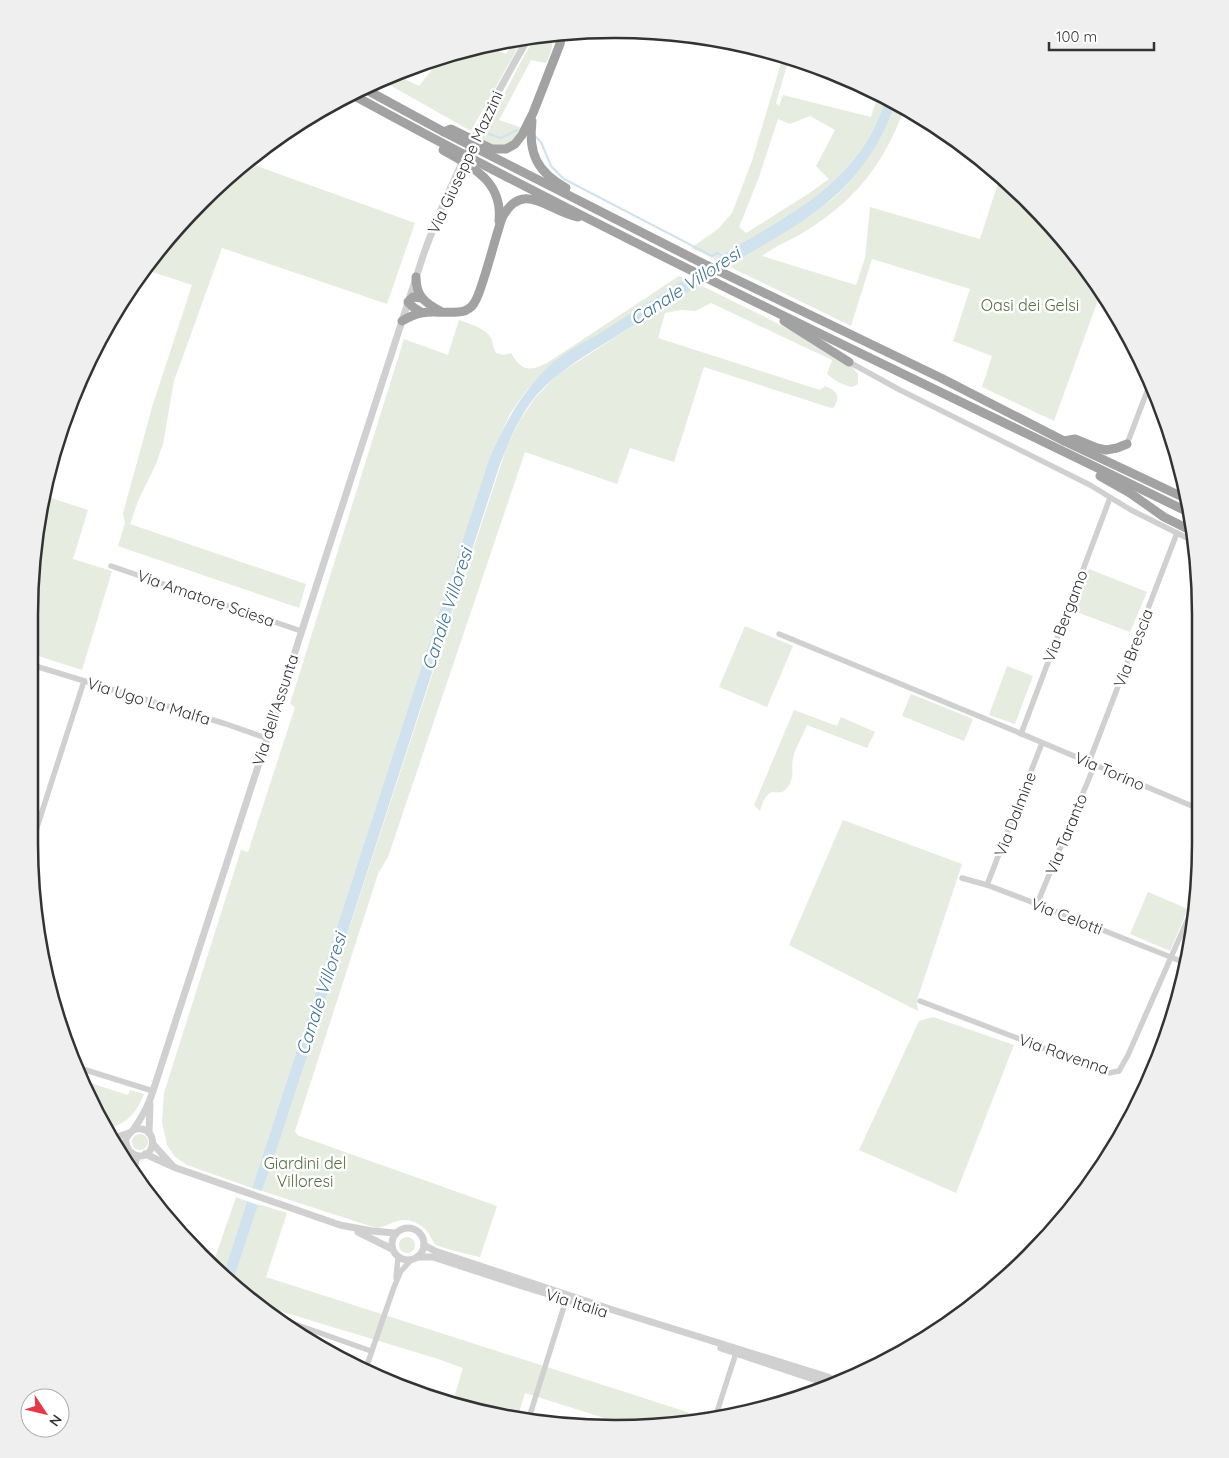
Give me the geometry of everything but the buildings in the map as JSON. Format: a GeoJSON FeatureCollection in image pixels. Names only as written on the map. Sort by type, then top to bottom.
{"type":"FeatureCollection","features":[{"type":"Feature","properties":{"kind":"highway"},"geometry":{"type":"LineString","coordinates":[[444,132],[452,129],[487,147],[500,149],[511,147],[518,140],[533,113],[561,40]]}},
{"type":"Feature","properties":{"kind":"highway"},"geometry":{"type":"LineString","coordinates":[[558,41],[560,44]]}},
{"type":"Feature","properties":{"kind":"highway"},"geometry":{"type":"LineString","coordinates":[[370,92],[700,262],[940,378],[1064,441],[1178,495]]}},
{"type":"Feature","properties":{"kind":"highway"},"geometry":{"type":"LineString","coordinates":[[358,98],[413,128],[689,269],[1181,509]]}},
{"type":"Feature","properties":{"kind":"highway"},"geometry":{"type":"LineString","coordinates":[[533,113],[531,142],[537,163],[549,177],[587,199],[593,208]]}},
{"type":"Feature","properties":{"kind":"highway"},"geometry":{"type":"LineString","coordinates":[[402,321],[420,312],[460,312],[472,306],[481,288],[492,253],[500,214],[494,191],[483,176],[470,164],[440,148],[413,128]]}},
{"type":"Feature","properties":{"kind":"highway"},"geometry":{"type":"LineString","coordinates":[[498,229],[505,211],[521,198],[533,199],[573,216],[588,218]]}},
{"type":"Feature","properties":{"kind":"highway"},"geometry":{"type":"LineString","coordinates":[[416,277],[417,291],[422,298],[440,311]]}},
{"type":"Feature","properties":{"kind":"highway"},"geometry":{"type":"LineString","coordinates":[[716,282],[804,333],[849,362]]}},
{"type":"Feature","properties":{"kind":"highway"},"geometry":{"type":"LineString","coordinates":[[420,312],[408,302],[413,297],[422,298]]}},
{"type":"Feature","properties":{"kind":"highway"},"geometry":{"type":"LineString","coordinates":[[1064,441],[1075,439],[1106,450],[1127,444]]}},
{"type":"Feature","properties":{"kind":"highway"},"geometry":{"type":"LineString","coordinates":[[1041,442],[1185,527]]}},
{"type":"Feature","properties":{"kind":"street","name":"Via Giuseppe Mazzini"},"geometry":{"type":"LineString","coordinates":[[402,321],[439,213],[476,134],[526,44]]}},
{"type":"Feature","properties":{"kind":"street","name":"Via dell'Assunta"},"geometry":{"type":"LineString","coordinates":[[131,1132],[150,1101],[402,321]]}},
{"type":"Feature","properties":{"kind":"street"},"geometry":{"type":"LineString","coordinates":[[849,362],[900,390],[1090,485],[1131,510],[1187,538]]}},
{"type":"Feature","properties":{"kind":"street"},"geometry":{"type":"LineString","coordinates":[[1127,444],[1147,392]]}},
{"type":"Feature","properties":{"kind":"street","name":"Via Bergamo"},"geometry":{"type":"LineString","coordinates":[[1021,734],[1110,498]]}},
{"type":"Feature","properties":{"kind":"street","name":"Via Brescia"},"geometry":{"type":"LineString","coordinates":[[1092,763],[1177,534]]}},
{"type":"Feature","properties":{"kind":"street","name":"Via Amatore Sciesa"},"geometry":{"type":"LineString","coordinates":[[111,566],[301,631]]}},
{"type":"Feature","properties":{"kind":"street","name":"Via Torino"},"geometry":{"type":"LineString","coordinates":[[779,634],[1192,806]]}},
{"type":"Feature","properties":{"kind":"street","name":"Via Ugo La Malfa"},"geometry":{"type":"LineString","coordinates":[[38,667],[266,738]]}},
{"type":"Feature","properties":{"kind":"street"},"geometry":{"type":"LineString","coordinates":[[38,825],[84,681]]}},
{"type":"Feature","properties":{"kind":"street","name":"Via Dalmine"},"geometry":{"type":"LineString","coordinates":[[987,885],[1042,743]]}},
{"type":"Feature","properties":{"kind":"street","name":"Via Taranto"},"geometry":{"type":"LineString","coordinates":[[1037,904],[1092,763]]}},
{"type":"Feature","properties":{"kind":"street","name":"Via Celotti"},"geometry":{"type":"LineString","coordinates":[[962,878],[987,885],[1179,960]]}},
{"type":"Feature","properties":{"kind":"street","name":"Via Ravenna"},"geometry":{"type":"LineString","coordinates":[[920,1001],[1109,1073],[1119,1071],[1186,922]]}},
{"type":"Feature","properties":{"kind":"street"},"geometry":{"type":"LineString","coordinates":[[83,1069],[153,1092]]}},
{"type":"Feature","properties":{"kind":"street","name":"Via dell'Assunta"},"geometry":{"type":"LineString","coordinates":[[149,1133],[150,1101]]}},
{"type":"Feature","properties":{"kind":"street"},"geometry":{"type":"LineString","coordinates":[[118,1136],[131,1132],[141,1129],[152,1136],[153,1144],[149,1152],[137,1156],[129,1151],[126,1138],[131,1132]]}},
{"type":"Feature","properties":{"kind":"street"},"geometry":{"type":"LineString","coordinates":[[153,1144],[176,1168]]}},
{"type":"Feature","properties":{"kind":"street"},"geometry":{"type":"LineString","coordinates":[[146,1154],[176,1168],[247,1194],[346,1226],[372,1232],[395,1234]]}},
{"type":"Feature","properties":{"kind":"street"},"geometry":{"type":"LineString","coordinates":[[135,1164],[137,1156]]}},
{"type":"Feature","properties":{"kind":"street"},"geometry":{"type":"LineString","coordinates":[[346,1226],[392,1249],[398,1258],[398,1270],[394,1287],[366,1364]]}},
{"type":"Feature","properties":{"kind":"street"},"geometry":{"type":"LineString","coordinates":[[392,1249],[392,1240],[395,1234],[403,1229],[412,1228],[420,1233],[424,1246],[418,1257],[411,1260],[398,1258]]}},
{"type":"Feature","properties":{"kind":"street","name":"Via Italia"},"geometry":{"type":"LineString","coordinates":[[424,1246],[594,1304],[831,1379]]}},
{"type":"Feature","properties":{"kind":"street","name":"Via Italia"},"geometry":{"type":"LineString","coordinates":[[418,1257],[433,1257],[822,1382]]}},
{"type":"Feature","properties":{"kind":"street"},"geometry":{"type":"LineString","coordinates":[[394,1287],[402,1271],[411,1260]]}},
{"type":"Feature","properties":{"kind":"street"},"geometry":{"type":"LineString","coordinates":[[541,1286],[548,1291],[563,1296],[566,1300]]}},
{"type":"Feature","properties":{"kind":"street"},"geometry":{"type":"LineString","coordinates":[[566,1300],[572,1299],[594,1304]]}},
{"type":"Feature","properties":{"kind":"street"},"geometry":{"type":"LineString","coordinates":[[530,1414],[566,1300]]}},
{"type":"Feature","properties":{"kind":"street"},"geometry":{"type":"LineString","coordinates":[[297,1325],[371,1351]]}},
{"type":"Feature","properties":{"kind":"street","name":"Via Italia"},"geometry":{"type":"LineString","coordinates":[[710,1341],[736,1353],[745,1353],[770,1359]]}},
{"type":"Feature","properties":{"kind":"street"},"geometry":{"type":"LineString","coordinates":[[717,1411],[736,1353]]}},
{"type":"Feature","properties":{"kind":"green space"},"geometry":{"type":"Polygon","coordinates":[[[551,41],[552,49],[546,63],[531,60],[499,120],[521,128],[508,144],[499,146],[480,141],[532,43],[551,41]]]}},
{"type":"Feature","properties":{"kind":"green space"},"geometry":{"type":"Polygon","coordinates":[[[519,46],[471,131],[388,84],[402,78],[419,86],[434,66],[496,50],[506,54],[510,47],[519,46]]]}},
{"type":"Feature","properties":{"kind":"green space"},"geometry":{"type":"Polygon","coordinates":[[[781,62],[787,64],[776,103],[779,106],[783,95],[871,117],[876,100],[883,104],[874,128],[858,154],[839,176],[817,195],[768,228],[715,259],[691,248],[718,229],[732,213],[752,161],[781,62]],[[810,116],[790,124],[778,119],[759,177],[739,227],[746,233],[829,179],[816,166],[835,130],[810,116]]]}},
{"type":"Feature","properties":{"kind":"green space","name":"Oasi dei Gelsi"},"geometry":{"type":"Polygon","coordinates":[[[893,109],[902,114],[879,161],[846,201],[815,225],[762,256],[856,285],[865,258],[870,207],[980,239],[998,184],[1023,206],[1048,234],[1072,263],[1098,300],[1054,421],[982,387],[992,356],[953,341],[970,289],[872,259],[851,326],[728,266],[805,219],[838,194],[872,152],[893,109]]]}},
{"type":"Feature","properties":{"kind":"green space"},"geometry":{"type":"Polygon","coordinates":[[[254,165],[415,223],[387,304],[222,248],[174,381],[163,444],[130,524],[306,584],[299,608],[118,546],[125,523],[123,513],[153,404],[192,285],[151,272],[206,206],[254,165]]]}},
{"type":"Feature","properties":{"kind":"green space"},"geometry":{"type":"Polygon","coordinates":[[[679,276],[686,279],[549,366],[526,391],[510,414],[489,459],[252,1188],[187,1165],[175,1157],[167,1145],[162,1122],[164,1093],[241,850],[248,852],[295,707],[290,704],[404,339],[448,355],[459,320],[477,327],[489,335],[496,353],[503,355],[511,353],[522,366],[530,369],[535,368],[547,363],[679,276]]]}},
{"type":"Feature","properties":{"kind":"green space","name":"Giardini del Villoresi"},"geometry":{"type":"Polygon","coordinates":[[[698,284],[820,346],[852,367],[858,374],[858,384],[852,387],[845,385],[827,374],[832,360],[711,303],[695,311],[681,310],[665,313],[658,338],[820,390],[825,386],[833,390],[837,395],[837,401],[833,408],[704,367],[674,462],[630,448],[617,484],[525,452],[388,857],[378,874],[295,1131],[297,1135],[497,1206],[480,1257],[438,1246],[433,1242],[425,1229],[413,1221],[398,1221],[376,1228],[262,1191],[507,446],[520,420],[535,398],[557,375],[698,284]]]}},
{"type":"Feature","properties":{"kind":"green space"},"geometry":{"type":"Polygon","coordinates":[[[50,498],[88,510],[73,559],[112,571],[82,670],[38,656],[39,577],[42,539],[50,498]]]}},
{"type":"Feature","properties":{"kind":"green space"},"geometry":{"type":"Polygon","coordinates":[[[1089,569],[1147,592],[1130,632],[1074,611],[1089,569]]]}},
{"type":"Feature","properties":{"kind":"green space"},"geometry":{"type":"Polygon","coordinates":[[[745,626],[793,646],[767,707],[719,687],[745,626]]]}},
{"type":"Feature","properties":{"kind":"green space"},"geometry":{"type":"Polygon","coordinates":[[[1007,666],[1033,676],[1015,724],[989,715],[1007,666]]]}},
{"type":"Feature","properties":{"kind":"green space"},"geometry":{"type":"Polygon","coordinates":[[[911,694],[973,719],[964,741],[902,716],[911,694]]]}},
{"type":"Feature","properties":{"kind":"green space"},"geometry":{"type":"Polygon","coordinates":[[[794,710],[837,726],[841,717],[875,732],[867,748],[807,725],[793,758],[792,777],[789,785],[784,791],[770,793],[764,800],[760,811],[754,805],[794,710]]]}},
{"type":"Feature","properties":{"kind":"green space"},"geometry":{"type":"Polygon","coordinates":[[[843,820],[962,864],[917,1000],[918,1011],[789,945],[843,820]]]}},
{"type":"Feature","properties":{"kind":"green space"},"geometry":{"type":"Polygon","coordinates":[[[1148,892],[1188,909],[1170,951],[1130,934],[1148,892]]]}},
{"type":"Feature","properties":{"kind":"green space"},"geometry":{"type":"Polygon","coordinates":[[[933,1017],[1014,1045],[956,1193],[859,1150],[919,1021],[933,1017]]]}},
{"type":"Feature","properties":{"kind":"green space"},"geometry":{"type":"Polygon","coordinates":[[[90,1083],[128,1095],[130,1090],[144,1094],[138,1107],[130,1117],[113,1127],[90,1083]]]}},
{"type":"Feature","properties":{"kind":"green space"},"geometry":{"type":"Polygon","coordinates":[[[140,1134],[148,1142],[140,1150],[132,1142],[140,1134]]]}},
{"type":"Feature","properties":{"kind":"green space"},"geometry":{"type":"Polygon","coordinates":[[[236,1197],[247,1201],[225,1269],[215,1260],[236,1197]]]}},
{"type":"Feature","properties":{"kind":"green space"},"geometry":{"type":"Polygon","coordinates":[[[258,1204],[287,1213],[266,1277],[696,1415],[652,1419],[610,1420],[525,1393],[519,1412],[465,1401],[454,1398],[463,1368],[275,1310],[234,1277],[258,1204]]]}},
{"type":"Feature","properties":{"kind":"green space"},"geometry":{"type":"Polygon","coordinates":[[[407,1237],[415,1245],[407,1253],[399,1245],[407,1237]]]}},
{"type":"Feature","properties":{"kind":"water","name":"Canale Villoresi"},"geometry":{"type":"Polygon","coordinates":[[[883,104],[893,109],[872,153],[846,185],[825,205],[800,223],[576,362],[544,387],[519,421],[500,464],[279,1143],[262,1191],[252,1188],[489,459],[514,410],[538,377],[561,357],[709,263],[770,227],[818,194],[840,175],[859,153],[874,128],[883,104]]]}},
{"type":"Feature","properties":{"kind":"water"},"geometry":{"type":"Polygon","coordinates":[[[247,1201],[258,1205],[234,1277],[225,1269],[247,1201]]]}},
{"type":"Feature","properties":{"kind":"pier"},"geometry":{"type":"Polygon","coordinates":[[[712,258],[731,267],[701,286],[683,277],[712,258]]]}},
{"type":"Feature","properties":{"kind":"waterway"},"geometry":{"type":"LineString","coordinates":[[489,134],[501,138],[517,130]]}},
{"type":"Feature","properties":{"kind":"waterway","name":"Canale Villoresi"},"geometry":{"type":"LineString","coordinates":[[536,137],[541,142],[551,166],[564,179],[712,256],[718,253],[723,256]]}}]}
